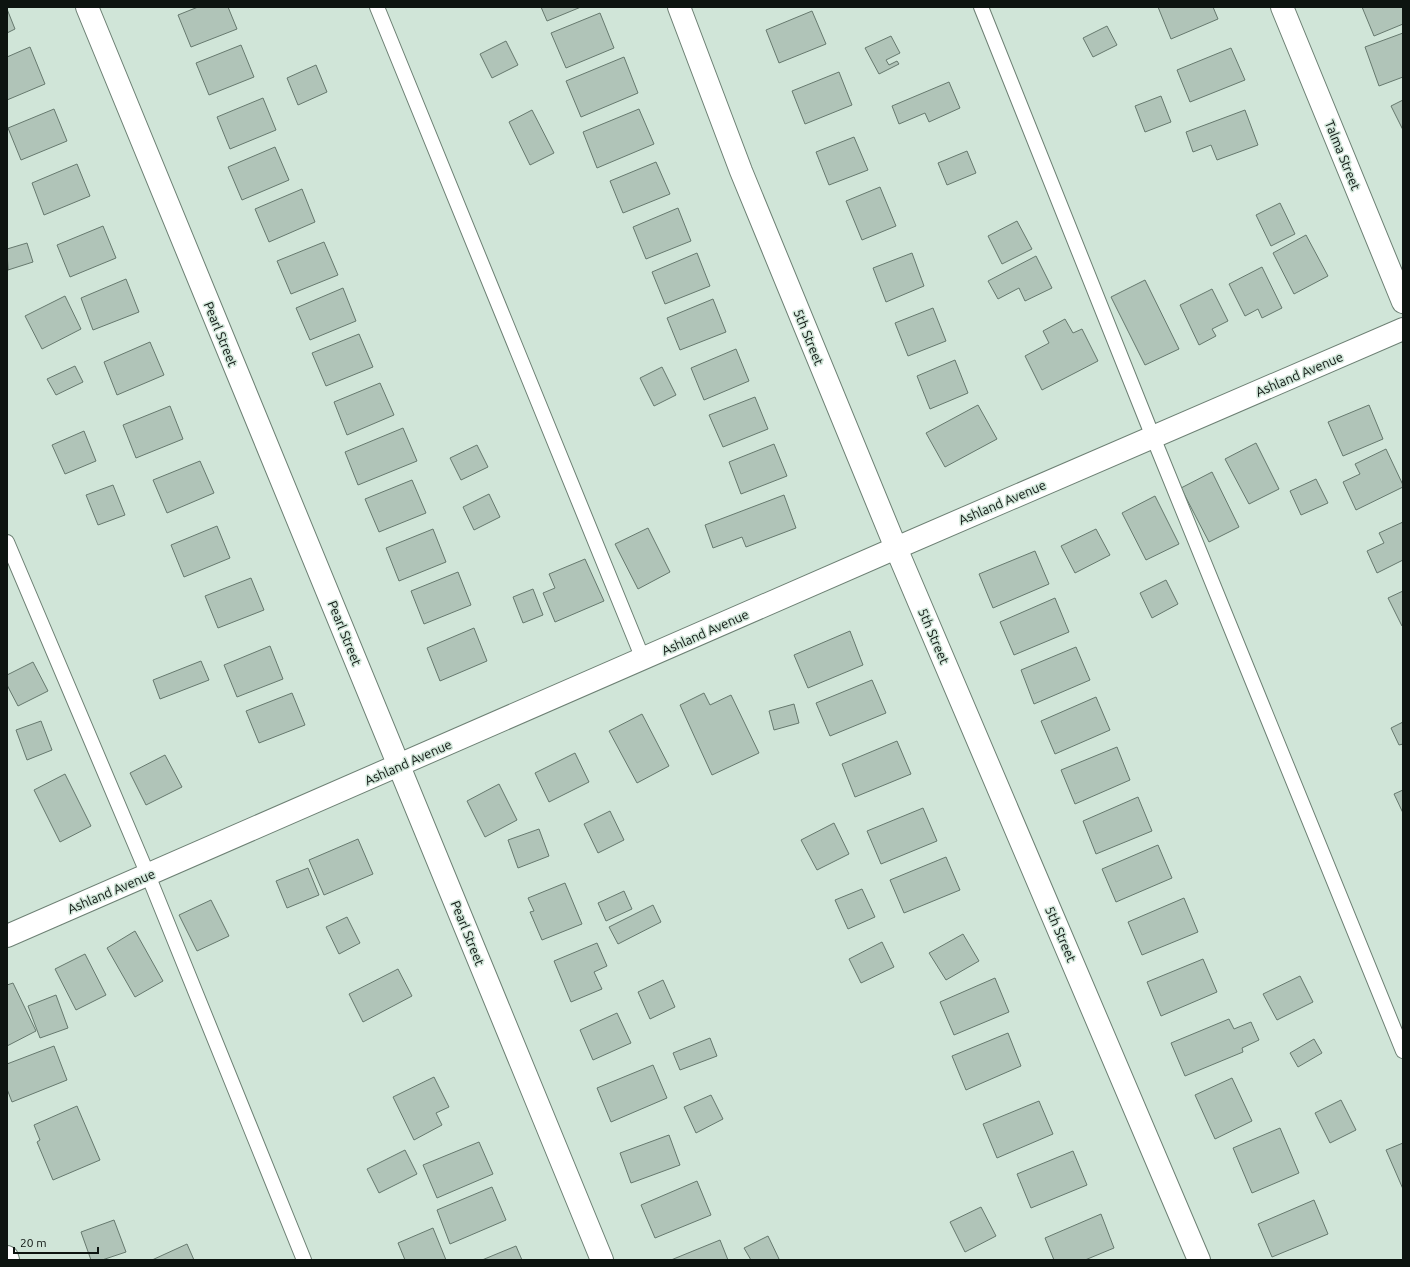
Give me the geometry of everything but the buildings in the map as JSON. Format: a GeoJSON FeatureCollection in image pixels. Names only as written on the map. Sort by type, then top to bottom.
{"type":"FeatureCollection","features":[{"type":"Feature","properties":{"kind":"street","name":"Pearl Street"},"geometry":{"type":"LineString","coordinates":[[87,7],[602,1260]]}},
{"type":"Feature","properties":{"kind":"street","name":"5th Street"},"geometry":{"type":"LineString","coordinates":[[679,7],[741,171],[896,548],[1199,1260]]}},
{"type":"Feature","properties":{"kind":"street","name":"Talma Street"},"geometry":{"type":"LineString","coordinates":[[1282,7],[1403,302]]}},
{"type":"Feature","properties":{"kind":"street","name":"Ashland Avenue"},"geometry":{"type":"LineString","coordinates":[[7,936],[896,548],[1403,329]]}},
{"type":"Feature","properties":{"kind":"lane"},"geometry":{"type":"LineString","coordinates":[[377,7],[643,659]]}},
{"type":"Feature","properties":{"kind":"lane"},"geometry":{"type":"LineString","coordinates":[[981,7],[1153,437],[1403,1051]]}},
{"type":"Feature","properties":{"kind":"lane"},"geometry":{"type":"LineString","coordinates":[[7,542],[148,875],[304,1260]]}}]}
